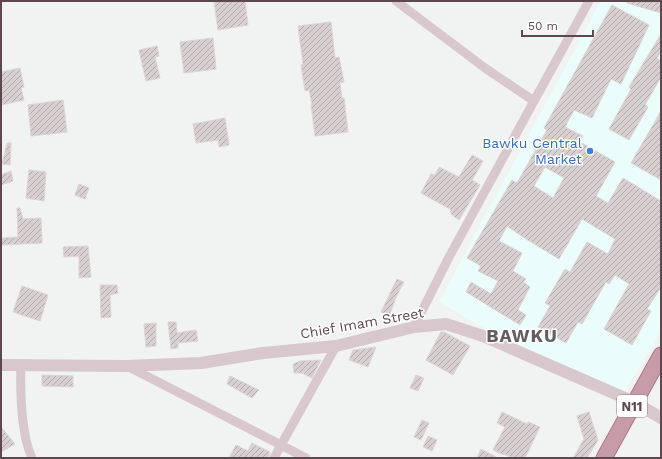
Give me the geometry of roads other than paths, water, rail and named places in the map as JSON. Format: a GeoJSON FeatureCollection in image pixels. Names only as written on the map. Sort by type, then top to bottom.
{"type":"FeatureCollection","features":[{"type":"Feature","properties":{"kind":"highway","name":"N11"},"geometry":{"type":"LineString","coordinates":[[604,458],[661,356]]}},
{"type":"Feature","properties":{"kind":"street"},"geometry":{"type":"LineString","coordinates":[[396,1],[485,68],[534,101]]}},
{"type":"Feature","properties":{"kind":"street"},"geometry":{"type":"LineString","coordinates":[[414,327],[448,259],[590,1]]}},
{"type":"Feature","properties":{"kind":"street","name":"Chief Imam Street"},"geometry":{"type":"LineString","coordinates":[[1,365],[126,366],[200,363],[263,353],[336,346],[414,327],[446,324],[479,335],[634,402],[661,418]]}},
{"type":"Feature","properties":{"kind":"street"},"geometry":{"type":"LineString","coordinates":[[274,458],[336,346]]}},
{"type":"Feature","properties":{"kind":"street"},"geometry":{"type":"LineString","coordinates":[[21,364],[20,389],[27,447],[32,458]]}},
{"type":"Feature","properties":{"kind":"street"},"geometry":{"type":"LineString","coordinates":[[126,366],[306,458]]}},
{"type":"Feature","properties":{"kind":"place","name":"Bawku Central Market"},"geometry":{"type":"Point","coordinates":[590,151]}},
{"type":"Feature","properties":{"kind":"district","name":"BAWKU"},"geometry":{"type":"Point","coordinates":[522,335]}}]}
